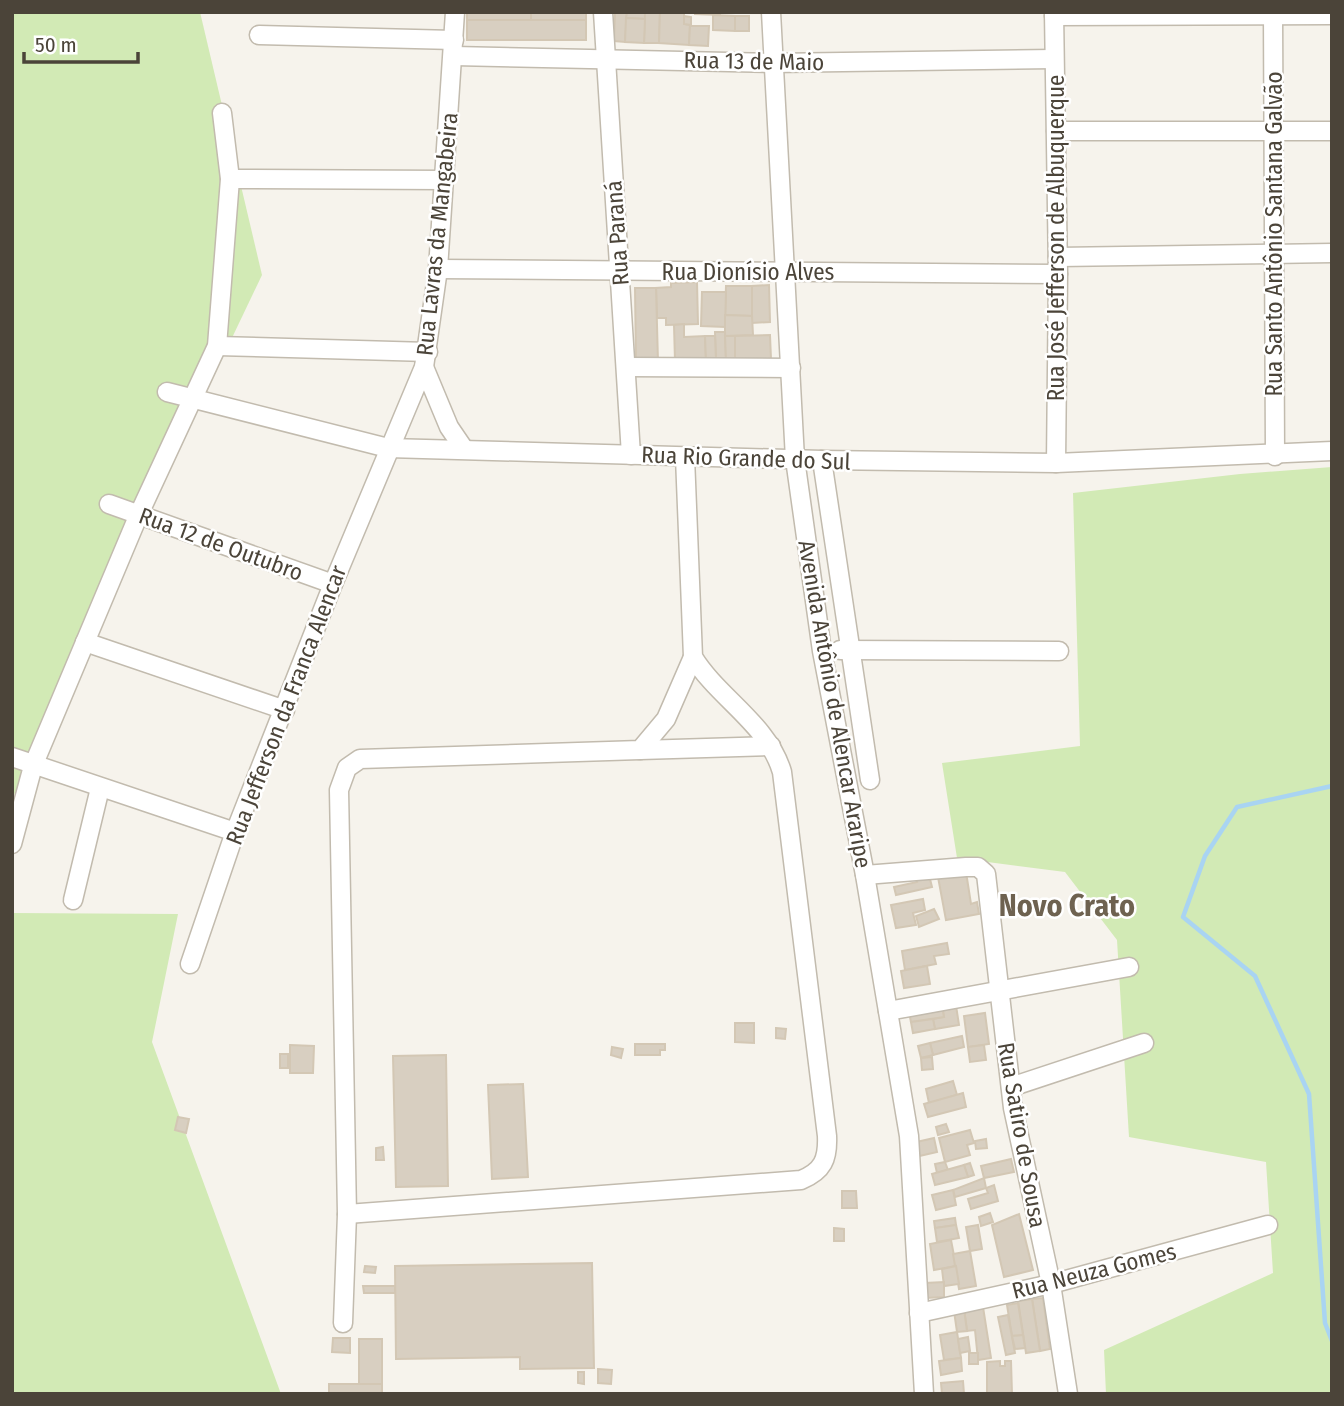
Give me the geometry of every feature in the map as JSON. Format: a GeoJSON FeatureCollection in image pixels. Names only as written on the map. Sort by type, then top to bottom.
{"type":"FeatureCollection","features":[{"type":"Feature","properties":{"kind":"street","name":"Rua Lavras da Mangabeira"},"geometry":{"type":"LineString","coordinates":[[388,448],[426,359],[438,269],[455,12]]}},
{"type":"Feature","properties":{"kind":"street","name":"Rua Paraná"},"geometry":{"type":"LineString","coordinates":[[603,12],[631,454]]}},
{"type":"Feature","properties":{"kind":"street","name":"Avenida Antônio de Alencar Araripe"},"geometry":{"type":"LineString","coordinates":[[771,12],[795,459],[822,651],[865,875],[909,1136],[924,1394]]}},
{"type":"Feature","properties":{"kind":"street"},"geometry":{"type":"LineString","coordinates":[[1054,14],[1332,15]]}},
{"type":"Feature","properties":{"kind":"street","name":"Rua José Jefferson de Albuquerque"},"geometry":{"type":"LineString","coordinates":[[1054,14],[1058,265],[1056,463]]}},
{"type":"Feature","properties":{"kind":"street","name":"Rua Santo Antônio Santana Galvão"},"geometry":{"type":"LineString","coordinates":[[1273,14],[1275,456]]}},
{"type":"Feature","properties":{"kind":"street","name":"Rua 13 de Maio"},"geometry":{"type":"LineString","coordinates":[[259,35],[606,58],[773,62],[1054,59]]}},
{"type":"Feature","properties":{"kind":"street"},"geometry":{"type":"LineString","coordinates":[[12,844],[33,766],[139,514],[217,346],[230,179],[222,113]]}},
{"type":"Feature","properties":{"kind":"street"},"geometry":{"type":"LineString","coordinates":[[1056,131],[1332,131]]}},
{"type":"Feature","properties":{"kind":"street"},"geometry":{"type":"LineString","coordinates":[[230,179],[444,180]]}},
{"type":"Feature","properties":{"kind":"street","name":"Rua Dionísio Alves"},"geometry":{"type":"LineString","coordinates":[[438,269],[619,273],[1058,265],[1332,253]]}},
{"type":"Feature","properties":{"kind":"street"},"geometry":{"type":"LineString","coordinates":[[217,346],[426,359],[449,427],[464,449]]}},
{"type":"Feature","properties":{"kind":"street"},"geometry":{"type":"LineString","coordinates":[[627,367],[791,368]]}},
{"type":"Feature","properties":{"kind":"street","name":"Rua Rio Grande do Sul"},"geometry":{"type":"LineString","coordinates":[[167,391],[388,448],[685,457],[1056,463],[1275,456],[1332,451]]}},
{"type":"Feature","properties":{"kind":"street","name":"Rua Jefferson da Franca Alencar"},"geometry":{"type":"LineString","coordinates":[[190,964],[235,832],[388,448]]}},
{"type":"Feature","properties":{"kind":"street"},"geometry":{"type":"LineString","coordinates":[[640,750],[666,719],[693,657],[685,457]]}},
{"type":"Feature","properties":{"kind":"street"},"geometry":{"type":"LineString","coordinates":[[822,460],[870,780]]}},
{"type":"Feature","properties":{"kind":"street","name":"Rua 12 de Outubro"},"geometry":{"type":"LineString","coordinates":[[109,504],[333,584]]}},
{"type":"Feature","properties":{"kind":"street"},"geometry":{"type":"LineString","coordinates":[[85,642],[285,710]]}},
{"type":"Feature","properties":{"kind":"street"},"geometry":{"type":"LineString","coordinates":[[822,651],[1059,652]]}},
{"type":"Feature","properties":{"kind":"street"},"geometry":{"type":"LineString","coordinates":[[347,1213],[792,1181],[810,1177],[821,1168],[828,1148],[826,1123],[782,772],[771,746],[708,679],[693,657]]}},
{"type":"Feature","properties":{"kind":"street"},"geometry":{"type":"LineString","coordinates":[[343,1323],[347,1213],[338,790],[341,777],[360,759],[771,746]]}},
{"type":"Feature","properties":{"kind":"street"},"geometry":{"type":"LineString","coordinates":[[12,757],[235,832]]}},
{"type":"Feature","properties":{"kind":"street"},"geometry":{"type":"LineString","coordinates":[[73,901],[100,788]]}},
{"type":"Feature","properties":{"kind":"street","name":"Rua Satiro de Sousa"},"geometry":{"type":"LineString","coordinates":[[865,875],[966,866],[978,867],[986,874],[1011,1087],[1051,1284],[1068,1394]]}},
{"type":"Feature","properties":{"kind":"street"},"geometry":{"type":"LineString","coordinates":[[888,1011],[1129,967]]}},
{"type":"Feature","properties":{"kind":"street"},"geometry":{"type":"LineString","coordinates":[[1011,1087],[1144,1043]]}},
{"type":"Feature","properties":{"kind":"street","name":"Rua Neuza Gomes"},"geometry":{"type":"LineString","coordinates":[[919,1313],[1051,1284],[1268,1225]]}},
{"type":"Feature","properties":{"kind":"green space"},"geometry":{"type":"Polygon","coordinates":[[[12,12],[200,12],[262,275],[12,799],[12,12]]]}},
{"type":"Feature","properties":{"kind":"green space"},"geometry":{"type":"Polygon","coordinates":[[[1332,467],[1332,1394],[1106,1394],[1104,1350],[1273,1273],[1266,1162],[1129,1137],[1117,940],[1065,872],[957,858],[942,763],[1080,746],[1073,493],[1240,474],[1332,467]]]}},
{"type":"Feature","properties":{"kind":"green space"},"geometry":{"type":"Polygon","coordinates":[[[12,913],[178,914],[152,1042],[281,1394],[12,1394],[12,913]]]}},
{"type":"Feature","properties":{"kind":"building"},"geometry":{"type":"Polygon","coordinates":[[[467,12],[531,12],[531,20],[467,20],[467,12]]]}},
{"type":"Feature","properties":{"kind":"building"},"geometry":{"type":"Polygon","coordinates":[[[531,12],[586,12],[586,20],[531,20],[531,12]]]}},
{"type":"Feature","properties":{"kind":"building"},"geometry":{"type":"Polygon","coordinates":[[[615,12],[627,12],[625,42],[614,41],[615,12]]]}},
{"type":"Feature","properties":{"kind":"building"},"geometry":{"type":"Polygon","coordinates":[[[627,12],[645,12],[645,19],[626,18],[627,12]]]}},
{"type":"Feature","properties":{"kind":"building"},"geometry":{"type":"Polygon","coordinates":[[[645,12],[660,12],[659,43],[644,43],[645,12]]]}},
{"type":"Feature","properties":{"kind":"building"},"geometry":{"type":"Polygon","coordinates":[[[660,12],[684,12],[684,24],[690,25],[689,45],[659,43],[660,12]]]}},
{"type":"Feature","properties":{"kind":"building"},"geometry":{"type":"Polygon","coordinates":[[[720,12],[720,15],[695,14],[720,12]]]}},
{"type":"Feature","properties":{"kind":"building"},"geometry":{"type":"Polygon","coordinates":[[[713,15],[735,16],[735,31],[713,30],[713,15]]]}},
{"type":"Feature","properties":{"kind":"building"},"geometry":{"type":"Polygon","coordinates":[[[684,16],[691,17],[691,25],[684,24],[684,16]]]}},
{"type":"Feature","properties":{"kind":"building"},"geometry":{"type":"Polygon","coordinates":[[[735,16],[749,16],[749,31],[735,31],[735,16]]]}},
{"type":"Feature","properties":{"kind":"building"},"geometry":{"type":"Polygon","coordinates":[[[626,18],[645,19],[644,43],[625,42],[626,18]]]}},
{"type":"Feature","properties":{"kind":"building"},"geometry":{"type":"Polygon","coordinates":[[[467,20],[586,20],[586,40],[467,40],[467,20]]]}},
{"type":"Feature","properties":{"kind":"building"},"geometry":{"type":"Polygon","coordinates":[[[690,26],[709,26],[708,46],[689,45],[690,26]]]}},
{"type":"Feature","properties":{"kind":"building"},"geometry":{"type":"Polygon","coordinates":[[[697,282],[698,324],[666,325],[666,318],[657,318],[656,288],[671,287],[671,283],[697,282]]]}},
{"type":"Feature","properties":{"kind":"building"},"geometry":{"type":"Polygon","coordinates":[[[769,285],[770,322],[752,323],[752,286],[769,285]]]}},
{"type":"Feature","properties":{"kind":"building"},"geometry":{"type":"Polygon","coordinates":[[[726,286],[752,286],[752,316],[725,315],[726,286]]]}},
{"type":"Feature","properties":{"kind":"building"},"geometry":{"type":"Polygon","coordinates":[[[635,288],[656,288],[658,362],[636,362],[635,288]]]}},
{"type":"Feature","properties":{"kind":"building"},"geometry":{"type":"Polygon","coordinates":[[[702,292],[726,292],[725,327],[701,326],[702,292]]]}},
{"type":"Feature","properties":{"kind":"building"},"geometry":{"type":"Polygon","coordinates":[[[725,315],[752,316],[753,335],[725,336],[725,315]]]}},
{"type":"Feature","properties":{"kind":"building"},"geometry":{"type":"Polygon","coordinates":[[[684,324],[684,337],[705,336],[706,361],[675,361],[674,325],[684,324]]]}},
{"type":"Feature","properties":{"kind":"building"},"geometry":{"type":"Polygon","coordinates":[[[715,332],[725,332],[726,360],[716,360],[715,332]]]}},
{"type":"Feature","properties":{"kind":"building"},"geometry":{"type":"Polygon","coordinates":[[[770,335],[771,359],[735,360],[735,336],[770,335]]]}},
{"type":"Feature","properties":{"kind":"building"},"geometry":{"type":"Polygon","coordinates":[[[705,336],[715,336],[716,360],[706,361],[705,336]]]}},
{"type":"Feature","properties":{"kind":"building"},"geometry":{"type":"Polygon","coordinates":[[[725,336],[735,336],[735,360],[726,360],[725,336]]]}},
{"type":"Feature","properties":{"kind":"building"},"geometry":{"type":"Polygon","coordinates":[[[928,871],[932,887],[896,895],[894,887],[917,882],[915,874],[928,871]]]}},
{"type":"Feature","properties":{"kind":"building"},"geometry":{"type":"Polygon","coordinates":[[[966,872],[971,904],[977,902],[979,914],[946,920],[938,877],[966,872]]]}},
{"type":"Feature","properties":{"kind":"building"},"geometry":{"type":"Polygon","coordinates":[[[923,899],[925,910],[913,913],[916,925],[896,928],[891,905],[923,899]]]}},
{"type":"Feature","properties":{"kind":"building"},"geometry":{"type":"Polygon","coordinates":[[[934,909],[939,919],[919,927],[916,916],[934,909]]]}},
{"type":"Feature","properties":{"kind":"building"},"geometry":{"type":"Polygon","coordinates":[[[947,943],[949,954],[934,956],[936,964],[905,970],[902,951],[947,943]]]}},
{"type":"Feature","properties":{"kind":"building"},"geometry":{"type":"Polygon","coordinates":[[[927,966],[930,984],[904,988],[901,971],[927,966]]]}},
{"type":"Feature","properties":{"kind":"building"},"geometry":{"type":"Polygon","coordinates":[[[955,999],[959,1025],[935,1029],[933,1019],[944,1017],[941,1001],[955,999]]]}},
{"type":"Feature","properties":{"kind":"building"},"geometry":{"type":"Polygon","coordinates":[[[941,1001],[944,1017],[911,1022],[908,1007],[941,1001]]]}},
{"type":"Feature","properties":{"kind":"building"},"geometry":{"type":"Polygon","coordinates":[[[985,1013],[989,1044],[968,1047],[964,1016],[985,1013]]]}},
{"type":"Feature","properties":{"kind":"building"},"geometry":{"type":"Polygon","coordinates":[[[933,1019],[935,1029],[913,1033],[911,1022],[933,1019]]]}},
{"type":"Feature","properties":{"kind":"building"},"geometry":{"type":"Polygon","coordinates":[[[735,1023],[754,1023],[754,1043],[735,1042],[735,1023]]]}},
{"type":"Feature","properties":{"kind":"building"},"geometry":{"type":"Polygon","coordinates":[[[776,1028],[786,1029],[785,1039],[776,1038],[776,1028]]]}},
{"type":"Feature","properties":{"kind":"building"},"geometry":{"type":"Polygon","coordinates":[[[962,1036],[964,1047],[933,1055],[930,1043],[962,1036]]]}},
{"type":"Feature","properties":{"kind":"building"},"geometry":{"type":"Polygon","coordinates":[[[930,1043],[933,1055],[921,1058],[918,1046],[930,1043]]]}},
{"type":"Feature","properties":{"kind":"building"},"geometry":{"type":"Polygon","coordinates":[[[635,1044],[665,1044],[665,1050],[660,1050],[660,1055],[635,1055],[635,1044]]]}},
{"type":"Feature","properties":{"kind":"building"},"geometry":{"type":"Polygon","coordinates":[[[290,1045],[314,1046],[313,1073],[290,1073],[290,1045]]]}},
{"type":"Feature","properties":{"kind":"building"},"geometry":{"type":"Polygon","coordinates":[[[984,1045],[986,1060],[970,1062],[968,1047],[984,1045]]]}},
{"type":"Feature","properties":{"kind":"building"},"geometry":{"type":"Polygon","coordinates":[[[612,1047],[623,1049],[621,1058],[611,1055],[612,1047]]]}},
{"type":"Feature","properties":{"kind":"building"},"geometry":{"type":"Polygon","coordinates":[[[280,1054],[288,1054],[288,1068],[280,1068],[280,1054]]]}},
{"type":"Feature","properties":{"kind":"building"},"geometry":{"type":"Polygon","coordinates":[[[446,1055],[448,1186],[396,1187],[393,1056],[446,1055]]]}},
{"type":"Feature","properties":{"kind":"building"},"geometry":{"type":"Polygon","coordinates":[[[932,1057],[933,1069],[922,1070],[921,1058],[932,1057]]]}},
{"type":"Feature","properties":{"kind":"building"},"geometry":{"type":"Polygon","coordinates":[[[953,1081],[957,1095],[929,1103],[926,1089],[953,1081]]]}},
{"type":"Feature","properties":{"kind":"building"},"geometry":{"type":"Polygon","coordinates":[[[523,1084],[528,1177],[492,1179],[488,1085],[523,1084]]]}},
{"type":"Feature","properties":{"kind":"building"},"geometry":{"type":"Polygon","coordinates":[[[963,1093],[966,1107],[928,1117],[924,1104],[963,1093]]]}},
{"type":"Feature","properties":{"kind":"building"},"geometry":{"type":"Polygon","coordinates":[[[178,1117],[189,1119],[186,1133],[175,1130],[178,1117]]]}},
{"type":"Feature","properties":{"kind":"building"},"geometry":{"type":"Polygon","coordinates":[[[946,1124],[949,1132],[938,1135],[936,1127],[946,1124]]]}},
{"type":"Feature","properties":{"kind":"building"},"geometry":{"type":"Polygon","coordinates":[[[970,1130],[974,1143],[967,1145],[970,1155],[945,1162],[939,1138],[970,1130]]]}},
{"type":"Feature","properties":{"kind":"building"},"geometry":{"type":"Polygon","coordinates":[[[934,1138],[937,1152],[915,1157],[912,1143],[934,1138]]]}},
{"type":"Feature","properties":{"kind":"building"},"geometry":{"type":"Polygon","coordinates":[[[986,1139],[987,1148],[976,1149],[975,1141],[986,1139]]]}},
{"type":"Feature","properties":{"kind":"building"},"geometry":{"type":"Polygon","coordinates":[[[383,1147],[384,1160],[376,1160],[376,1148],[383,1147]]]}},
{"type":"Feature","properties":{"kind":"building"},"geometry":{"type":"Polygon","coordinates":[[[1011,1159],[1014,1172],[984,1178],[981,1166],[1011,1159]]]}},
{"type":"Feature","properties":{"kind":"building"},"geometry":{"type":"Polygon","coordinates":[[[945,1162],[948,1170],[937,1173],[935,1164],[945,1162]]]}},
{"type":"Feature","properties":{"kind":"building"},"geometry":{"type":"Polygon","coordinates":[[[970,1163],[974,1175],[968,1177],[964,1165],[970,1163]]]}},
{"type":"Feature","properties":{"kind":"building"},"geometry":{"type":"Polygon","coordinates":[[[964,1165],[968,1177],[935,1185],[932,1174],[964,1165]]]}},
{"type":"Feature","properties":{"kind":"building"},"geometry":{"type":"Polygon","coordinates":[[[984,1178],[986,1188],[955,1197],[953,1190],[984,1178]]]}},
{"type":"Feature","properties":{"kind":"building"},"geometry":{"type":"Polygon","coordinates":[[[994,1185],[998,1201],[971,1209],[968,1199],[988,1193],[986,1188],[994,1185]]]}},
{"type":"Feature","properties":{"kind":"building"},"geometry":{"type":"Polygon","coordinates":[[[953,1190],[956,1205],[936,1210],[932,1195],[953,1190]]]}},
{"type":"Feature","properties":{"kind":"building"},"geometry":{"type":"Polygon","coordinates":[[[842,1191],[856,1191],[857,1208],[842,1208],[842,1191]]]}},
{"type":"Feature","properties":{"kind":"building"},"geometry":{"type":"Polygon","coordinates":[[[990,1213],[993,1222],[981,1226],[979,1217],[990,1213]]]}},
{"type":"Feature","properties":{"kind":"building"},"geometry":{"type":"Polygon","coordinates":[[[1019,1214],[1033,1270],[1004,1277],[992,1225],[1019,1214]]]}},
{"type":"Feature","properties":{"kind":"building"},"geometry":{"type":"Polygon","coordinates":[[[955,1218],[956,1225],[935,1228],[934,1221],[955,1218]]]}},
{"type":"Feature","properties":{"kind":"building"},"geometry":{"type":"Polygon","coordinates":[[[956,1225],[959,1238],[937,1242],[935,1228],[956,1225]]]}},
{"type":"Feature","properties":{"kind":"building"},"geometry":{"type":"Polygon","coordinates":[[[978,1225],[982,1249],[970,1251],[966,1227],[978,1225]]]}},
{"type":"Feature","properties":{"kind":"building"},"geometry":{"type":"Polygon","coordinates":[[[834,1228],[844,1229],[844,1241],[834,1241],[834,1228]]]}},
{"type":"Feature","properties":{"kind":"building"},"geometry":{"type":"Polygon","coordinates":[[[951,1240],[956,1266],[934,1270],[930,1244],[951,1240]]]}},
{"type":"Feature","properties":{"kind":"building"},"geometry":{"type":"Polygon","coordinates":[[[970,1251],[976,1286],[959,1289],[953,1254],[970,1251]]]}},
{"type":"Feature","properties":{"kind":"building"},"geometry":{"type":"Polygon","coordinates":[[[592,1263],[594,1368],[520,1369],[520,1357],[396,1359],[395,1266],[592,1263]]]}},
{"type":"Feature","properties":{"kind":"building"},"geometry":{"type":"Polygon","coordinates":[[[365,1266],[376,1267],[375,1273],[364,1272],[365,1266]]]}},
{"type":"Feature","properties":{"kind":"building"},"geometry":{"type":"Polygon","coordinates":[[[956,1266],[959,1284],[944,1286],[942,1269],[956,1266]]]}},
{"type":"Feature","properties":{"kind":"building"},"geometry":{"type":"Polygon","coordinates":[[[944,1282],[944,1297],[925,1298],[925,1283],[944,1282]]]}},
{"type":"Feature","properties":{"kind":"building"},"geometry":{"type":"Polygon","coordinates":[[[363,1286],[395,1286],[395,1293],[364,1293],[363,1286]]]}},
{"type":"Feature","properties":{"kind":"building"},"geometry":{"type":"Polygon","coordinates":[[[1043,1298],[1050,1349],[1040,1351],[1032,1299],[1043,1298]]]}},
{"type":"Feature","properties":{"kind":"building"},"geometry":{"type":"Polygon","coordinates":[[[1032,1299],[1040,1351],[1026,1353],[1018,1301],[1032,1299]]]}},
{"type":"Feature","properties":{"kind":"building"},"geometry":{"type":"Polygon","coordinates":[[[1018,1303],[1023,1335],[1012,1336],[1007,1305],[1018,1303]]]}},
{"type":"Feature","properties":{"kind":"building"},"geometry":{"type":"Polygon","coordinates":[[[983,1307],[991,1358],[978,1360],[975,1330],[967,1331],[964,1309],[983,1307]]]}},
{"type":"Feature","properties":{"kind":"building"},"geometry":{"type":"Polygon","coordinates":[[[964,1309],[967,1331],[957,1332],[954,1311],[964,1309]]]}},
{"type":"Feature","properties":{"kind":"building"},"geometry":{"type":"Polygon","coordinates":[[[1008,1315],[1015,1353],[1006,1355],[998,1317],[1008,1315]]]}},
{"type":"Feature","properties":{"kind":"building"},"geometry":{"type":"Polygon","coordinates":[[[957,1332],[961,1358],[944,1360],[940,1335],[957,1332]]]}},
{"type":"Feature","properties":{"kind":"building"},"geometry":{"type":"Polygon","coordinates":[[[1023,1335],[1025,1348],[1015,1349],[1012,1336],[1023,1335]]]}},
{"type":"Feature","properties":{"kind":"building"},"geometry":{"type":"Polygon","coordinates":[[[968,1337],[970,1351],[960,1353],[958,1339],[968,1337]]]}},
{"type":"Feature","properties":{"kind":"building"},"geometry":{"type":"Polygon","coordinates":[[[333,1338],[350,1338],[350,1353],[332,1352],[333,1338]]]}},
{"type":"Feature","properties":{"kind":"building"},"geometry":{"type":"Polygon","coordinates":[[[359,1339],[382,1339],[382,1384],[359,1384],[359,1339]]]}},
{"type":"Feature","properties":{"kind":"building"},"geometry":{"type":"Polygon","coordinates":[[[969,1353],[978,1353],[978,1364],[969,1364],[969,1353]]]}},
{"type":"Feature","properties":{"kind":"building"},"geometry":{"type":"Polygon","coordinates":[[[961,1358],[962,1371],[941,1375],[939,1361],[961,1358]]]}},
{"type":"Feature","properties":{"kind":"building"},"geometry":{"type":"Polygon","coordinates":[[[1000,1361],[1000,1366],[1005,1366],[1005,1361],[1011,1361],[1012,1394],[987,1394],[987,1362],[1000,1361]]]}},
{"type":"Feature","properties":{"kind":"building"},"geometry":{"type":"Polygon","coordinates":[[[598,1369],[612,1370],[611,1384],[598,1383],[598,1369]]]}},
{"type":"Feature","properties":{"kind":"building"},"geometry":{"type":"Polygon","coordinates":[[[578,1372],[584,1372],[584,1384],[578,1383],[578,1372]]]}},
{"type":"Feature","properties":{"kind":"building"},"geometry":{"type":"Polygon","coordinates":[[[963,1381],[964,1394],[942,1394],[941,1383],[963,1381]]]}},
{"type":"Feature","properties":{"kind":"building"},"geometry":{"type":"Polygon","coordinates":[[[329,1384],[382,1384],[382,1394],[329,1394],[329,1384]]]}},
{"type":"Feature","properties":{"kind":"waterway"},"geometry":{"type":"LineString","coordinates":[[1332,786],[1237,807],[1205,856],[1183,917],[1255,976],[1309,1094],[1325,1323],[1332,1341]]}},
{"type":"Feature","properties":{"kind":"district","name":"Novo Crato"},"geometry":{"type":"Point","coordinates":[1067,906]}}]}
